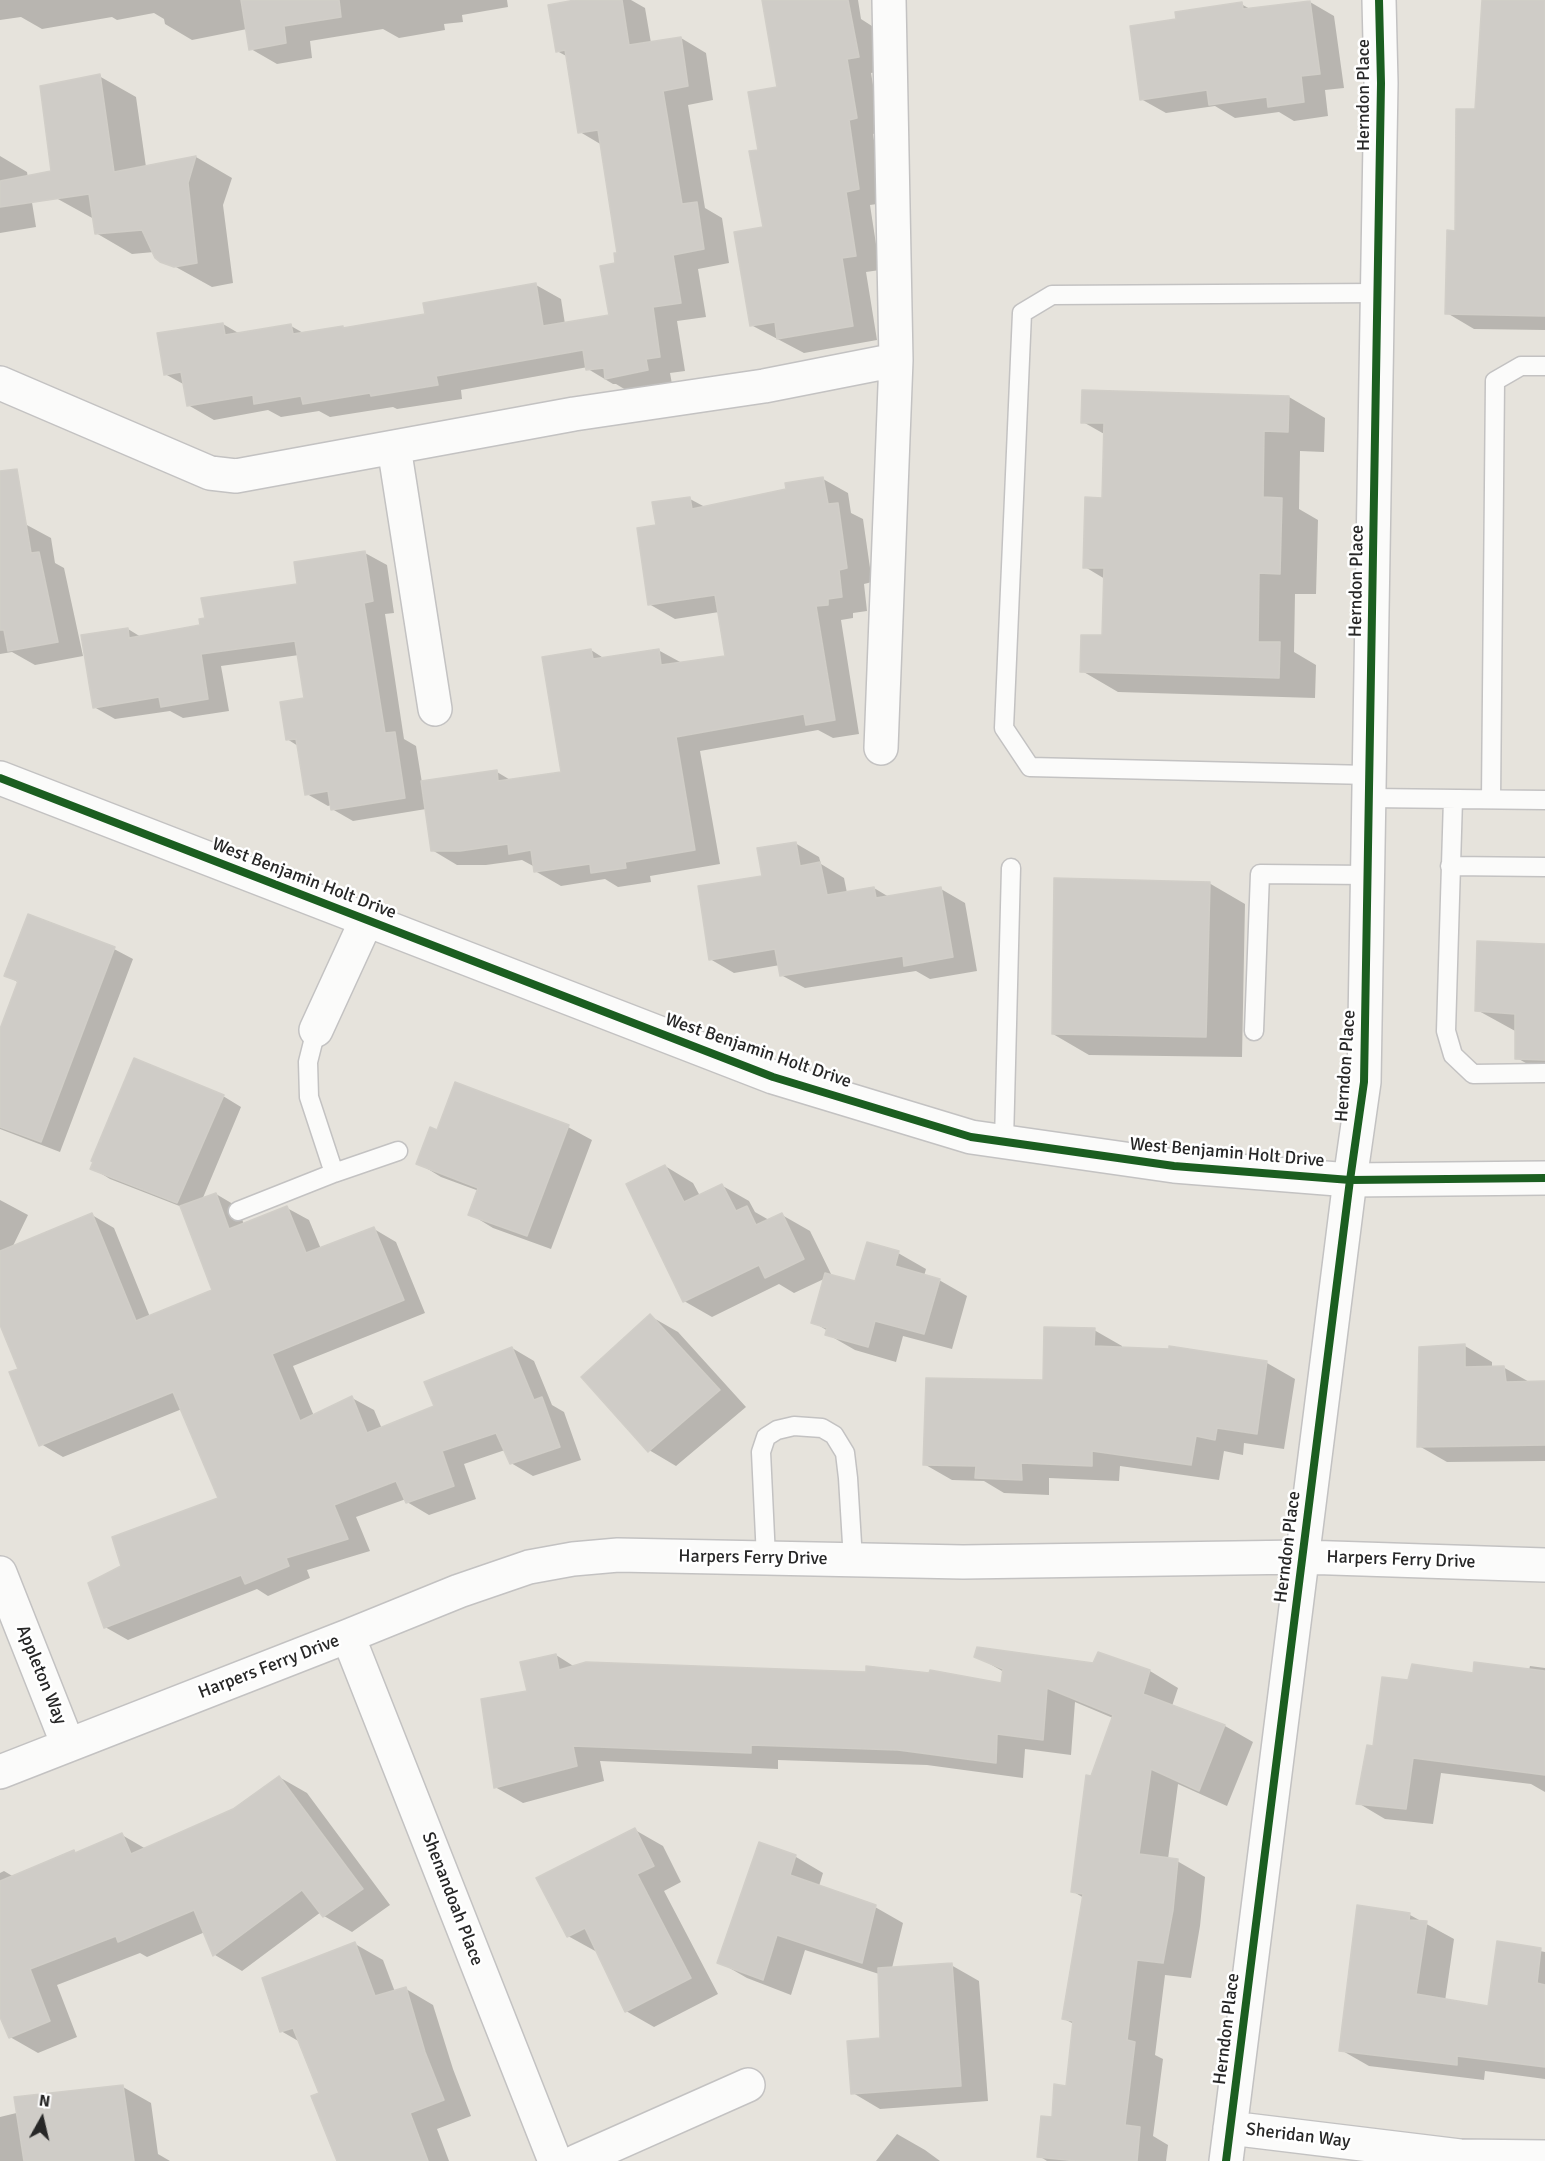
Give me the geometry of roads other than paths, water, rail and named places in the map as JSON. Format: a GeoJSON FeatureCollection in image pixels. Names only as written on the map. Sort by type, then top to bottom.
{"type":"FeatureCollection","features":[{"type":"Feature","properties":{"kind":"street"},"geometry":{"type":"LineString","coordinates":[[881,748],[896,360],[889,0]]}},
{"type":"Feature","properties":{"kind":"street","name":"Herndon Place"},"geometry":{"type":"LineString","coordinates":[[1226,2161],[1364,1082],[1381,83],[1379,0]]}},
{"type":"Feature","properties":{"kind":"street"},"geometry":{"type":"LineString","coordinates":[[0,383],[210,473],[236,476],[574,414],[764,386],[896,360]]}},
{"type":"Feature","properties":{"kind":"street"},"geometry":{"type":"LineString","coordinates":[[394,447],[435,709]]}},
{"type":"Feature","properties":{"kind":"street","name":"West Benjamin Holt Drive"},"geometry":{"type":"LineString","coordinates":[[0,778],[773,1077],[971,1137],[1174,1166],[1350,1180],[1545,1178]]}},
{"type":"Feature","properties":{"kind":"street","name":"West Benjamin Holt Drive"},"geometry":{"type":"LineString","coordinates":[[316,1030],[367,920]]}},
{"type":"Feature","properties":{"kind":"street","name":"Harpers Ferry Drive"},"geometry":{"type":"LineString","coordinates":[[0,1772],[459,1591],[529,1567],[573,1559],[618,1555],[963,1562],[1302,1557],[1545,1564]]}},
{"type":"Feature","properties":{"kind":"street","name":"Appleton Way"},"geometry":{"type":"LineString","coordinates":[[0,1573],[68,1745]]}},
{"type":"Feature","properties":{"kind":"street","name":"Shenandoah Place"},"geometry":{"type":"LineString","coordinates":[[348,1636],[555,2161]]}},
{"type":"Feature","properties":{"kind":"street"},"geometry":{"type":"LineString","coordinates":[[577,2161],[748,2085]]}},
{"type":"Feature","properties":{"kind":"street","name":"Sheridan Way"},"geometry":{"type":"LineString","coordinates":[[1230,2128],[1460,2156],[1545,2157]]}},
{"type":"Feature","properties":{"kind":"lane"},"geometry":{"type":"LineString","coordinates":[[1377,293],[1052,295],[1022,313],[1004,728],[1030,767],[1370,786],[1453,799],[1545,800]]}},
{"type":"Feature","properties":{"kind":"lane"},"geometry":{"type":"LineString","coordinates":[[1491,799],[1495,381],[1521,366],[1545,366]]}},
{"type":"Feature","properties":{"kind":"lane"},"geometry":{"type":"LineString","coordinates":[[1453,799],[1446,1031],[1453,1055],[1473,1074],[1545,1073]]}},
{"type":"Feature","properties":{"kind":"lane"},"geometry":{"type":"LineString","coordinates":[[1450,866],[1545,867]]}},
{"type":"Feature","properties":{"kind":"lane"},"geometry":{"type":"LineString","coordinates":[[1004,1141],[1011,868]]}},
{"type":"Feature","properties":{"kind":"lane"},"geometry":{"type":"LineString","coordinates":[[1254,1031],[1260,874],[1368,875]]}},
{"type":"Feature","properties":{"kind":"lane"},"geometry":{"type":"LineString","coordinates":[[316,1030],[308,1062],[309,1097],[334,1173]]}},
{"type":"Feature","properties":{"kind":"lane"},"geometry":{"type":"LineString","coordinates":[[238,1211],[334,1173],[398,1151]]}},
{"type":"Feature","properties":{"kind":"lane"},"geometry":{"type":"LineString","coordinates":[[765,1558],[762,1452],[766,1437],[777,1430],[794,1426],[822,1428],[834,1435],[845,1454],[853,1560]]}}]}
